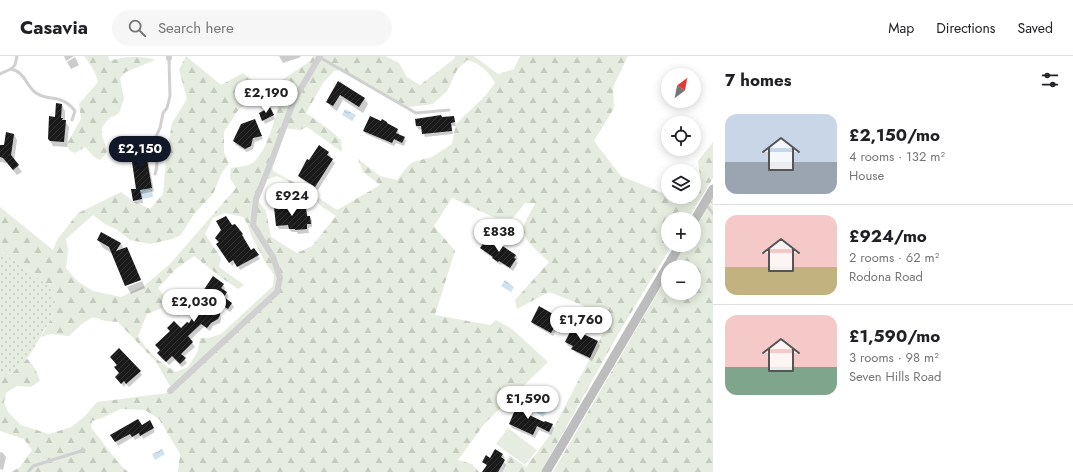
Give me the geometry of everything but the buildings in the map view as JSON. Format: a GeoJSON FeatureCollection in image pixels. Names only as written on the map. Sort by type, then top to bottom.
{"type":"FeatureCollection","features":[{"type":"Feature","properties":{"kind":"main road"},"geometry":{"type":"LineString","coordinates":[[699,212],[713,189]]}},
{"type":"Feature","properties":{"kind":"main road"},"geometry":{"type":"LineString","coordinates":[[546,472],[676,252]]}},
{"type":"Feature","properties":{"kind":"street"},"geometry":{"type":"LineString","coordinates":[[170,391],[277,292],[280,278],[276,264],[253,225],[256,199],[294,100],[320,56]]}},
{"type":"Feature","properties":{"kind":"lane"},"geometry":{"type":"LineString","coordinates":[[0,74],[11,69],[17,56]]}},
{"type":"Feature","properties":{"kind":"lane"},"geometry":{"type":"LineString","coordinates":[[320,56],[416,113],[449,110]]}},
{"type":"Feature","properties":{"kind":"lane"},"geometry":{"type":"LineString","coordinates":[[154,174],[158,166],[151,144],[160,128],[163,113],[167,108],[170,96],[169,57]]}},
{"type":"Feature","properties":{"kind":"lane"},"geometry":{"type":"LineString","coordinates":[[11,69],[20,73],[31,89],[36,93],[41,96],[59,99],[72,108],[75,111],[72,120]]}},
{"type":"Feature","properties":{"kind":"lane"},"geometry":{"type":"LineString","coordinates":[[705,202],[713,214]]}},
{"type":"Feature","properties":{"kind":"lane"},"geometry":{"type":"LineString","coordinates":[[28,472],[33,466],[84,450]]}},
{"type":"Feature","properties":{"kind":"green space"},"geometry":{"type":"Polygon","coordinates":[[[84,56],[108,56],[110,61],[133,57],[155,60],[126,72],[120,78],[124,99],[119,113],[110,118],[103,127],[102,134],[107,151],[100,160],[94,157],[85,147],[75,153],[70,151],[66,145],[81,119],[79,104],[98,82],[91,65],[84,56]]]}},
{"type":"Feature","properties":{"kind":"green space"},"geometry":{"type":"Polygon","coordinates":[[[186,56],[221,85],[243,73],[258,84],[282,80],[310,61],[313,56],[385,56],[399,63],[407,77],[420,85],[454,59],[455,56],[474,56],[498,74],[514,69],[520,56],[628,56],[613,87],[614,108],[594,141],[621,176],[661,192],[661,204],[697,204],[692,212],[661,212],[661,252],[668,252],[663,260],[661,260],[661,263],[620,331],[541,472],[502,472],[509,455],[526,467],[550,435],[609,322],[582,305],[549,292],[517,309],[515,300],[549,262],[532,245],[523,230],[525,222],[535,203],[525,203],[513,218],[495,218],[452,198],[434,226],[455,251],[435,315],[490,325],[496,320],[512,329],[548,362],[485,423],[458,460],[472,464],[479,472],[178,472],[180,454],[159,419],[145,410],[121,409],[92,421],[91,428],[118,462],[128,472],[11,472],[20,467],[32,450],[24,439],[0,431],[0,373],[11,374],[27,359],[32,364],[40,381],[31,387],[17,386],[6,393],[4,402],[8,412],[21,425],[49,434],[71,427],[84,417],[97,402],[168,393],[170,386],[156,362],[118,322],[105,321],[93,317],[82,324],[69,336],[51,334],[41,337],[51,319],[56,301],[49,286],[0,250],[0,207],[53,250],[57,240],[78,213],[121,192],[133,201],[150,209],[163,194],[166,159],[172,123],[187,99],[179,70],[186,56]],[[467,60],[457,70],[447,91],[433,104],[410,107],[391,99],[344,70],[334,71],[323,83],[306,113],[341,140],[342,152],[307,127],[300,130],[283,128],[272,160],[273,171],[304,188],[337,210],[380,185],[363,172],[358,159],[380,176],[397,180],[413,162],[432,157],[452,144],[456,124],[485,96],[495,83],[484,68],[472,61],[467,60]],[[262,92],[239,109],[224,132],[224,152],[229,164],[222,172],[213,194],[194,214],[181,235],[172,239],[150,244],[130,240],[116,229],[105,224],[93,215],[66,239],[68,250],[66,268],[77,281],[93,291],[121,297],[145,285],[170,264],[236,188],[230,178],[231,168],[244,166],[255,161],[264,148],[271,132],[280,99],[276,93],[262,92]],[[277,176],[264,180],[256,198],[266,211],[271,237],[297,253],[312,246],[336,216],[321,206],[308,192],[277,176]],[[225,213],[213,218],[205,234],[221,258],[219,267],[244,285],[238,289],[194,256],[176,269],[158,288],[166,299],[182,308],[179,316],[164,307],[147,314],[138,336],[154,357],[176,372],[188,367],[198,351],[200,338],[209,338],[221,334],[273,286],[274,275],[265,262],[252,237],[247,223],[243,217],[225,213]]]}},
{"type":"Feature","properties":{"kind":"green space"},"geometry":{"type":"Polygon","coordinates":[[[713,142],[713,178],[701,198],[701,164],[698,164],[698,161],[713,142]]]}},
{"type":"Feature","properties":{"kind":"green space"},"geometry":{"type":"Polygon","coordinates":[[[713,198],[713,472],[553,472],[661,287],[661,300],[701,300],[701,260],[676,260],[681,252],[701,252],[701,218],[713,198]]]}},
{"type":"Feature","properties":{"kind":"green space"},"geometry":{"type":"Polygon","coordinates":[[[0,250],[49,286],[56,301],[51,319],[27,359],[11,374],[0,373],[0,250]]]}},
{"type":"Feature","properties":{"kind":"green space"},"geometry":{"type":"Polygon","coordinates":[[[508,428],[537,450],[525,465],[496,444],[508,428]]]}},
{"type":"Feature","properties":{"kind":"water"},"geometry":{"type":"Polygon","coordinates":[[[345,109],[356,115],[352,121],[342,115],[345,109]]]}},
{"type":"Feature","properties":{"kind":"water"},"geometry":{"type":"Polygon","coordinates":[[[152,188],[153,197],[142,199],[140,190],[152,188]]]}},
{"type":"Feature","properties":{"kind":"water"},"geometry":{"type":"Polygon","coordinates":[[[505,280],[514,287],[511,292],[501,286],[505,280]]]}},
{"type":"Feature","properties":{"kind":"water"},"geometry":{"type":"Polygon","coordinates":[[[537,405],[547,412],[543,417],[534,411],[537,405]]]}},
{"type":"Feature","properties":{"kind":"water"},"geometry":{"type":"Polygon","coordinates":[[[162,449],[165,454],[155,460],[152,454],[162,449]]]}}]}
